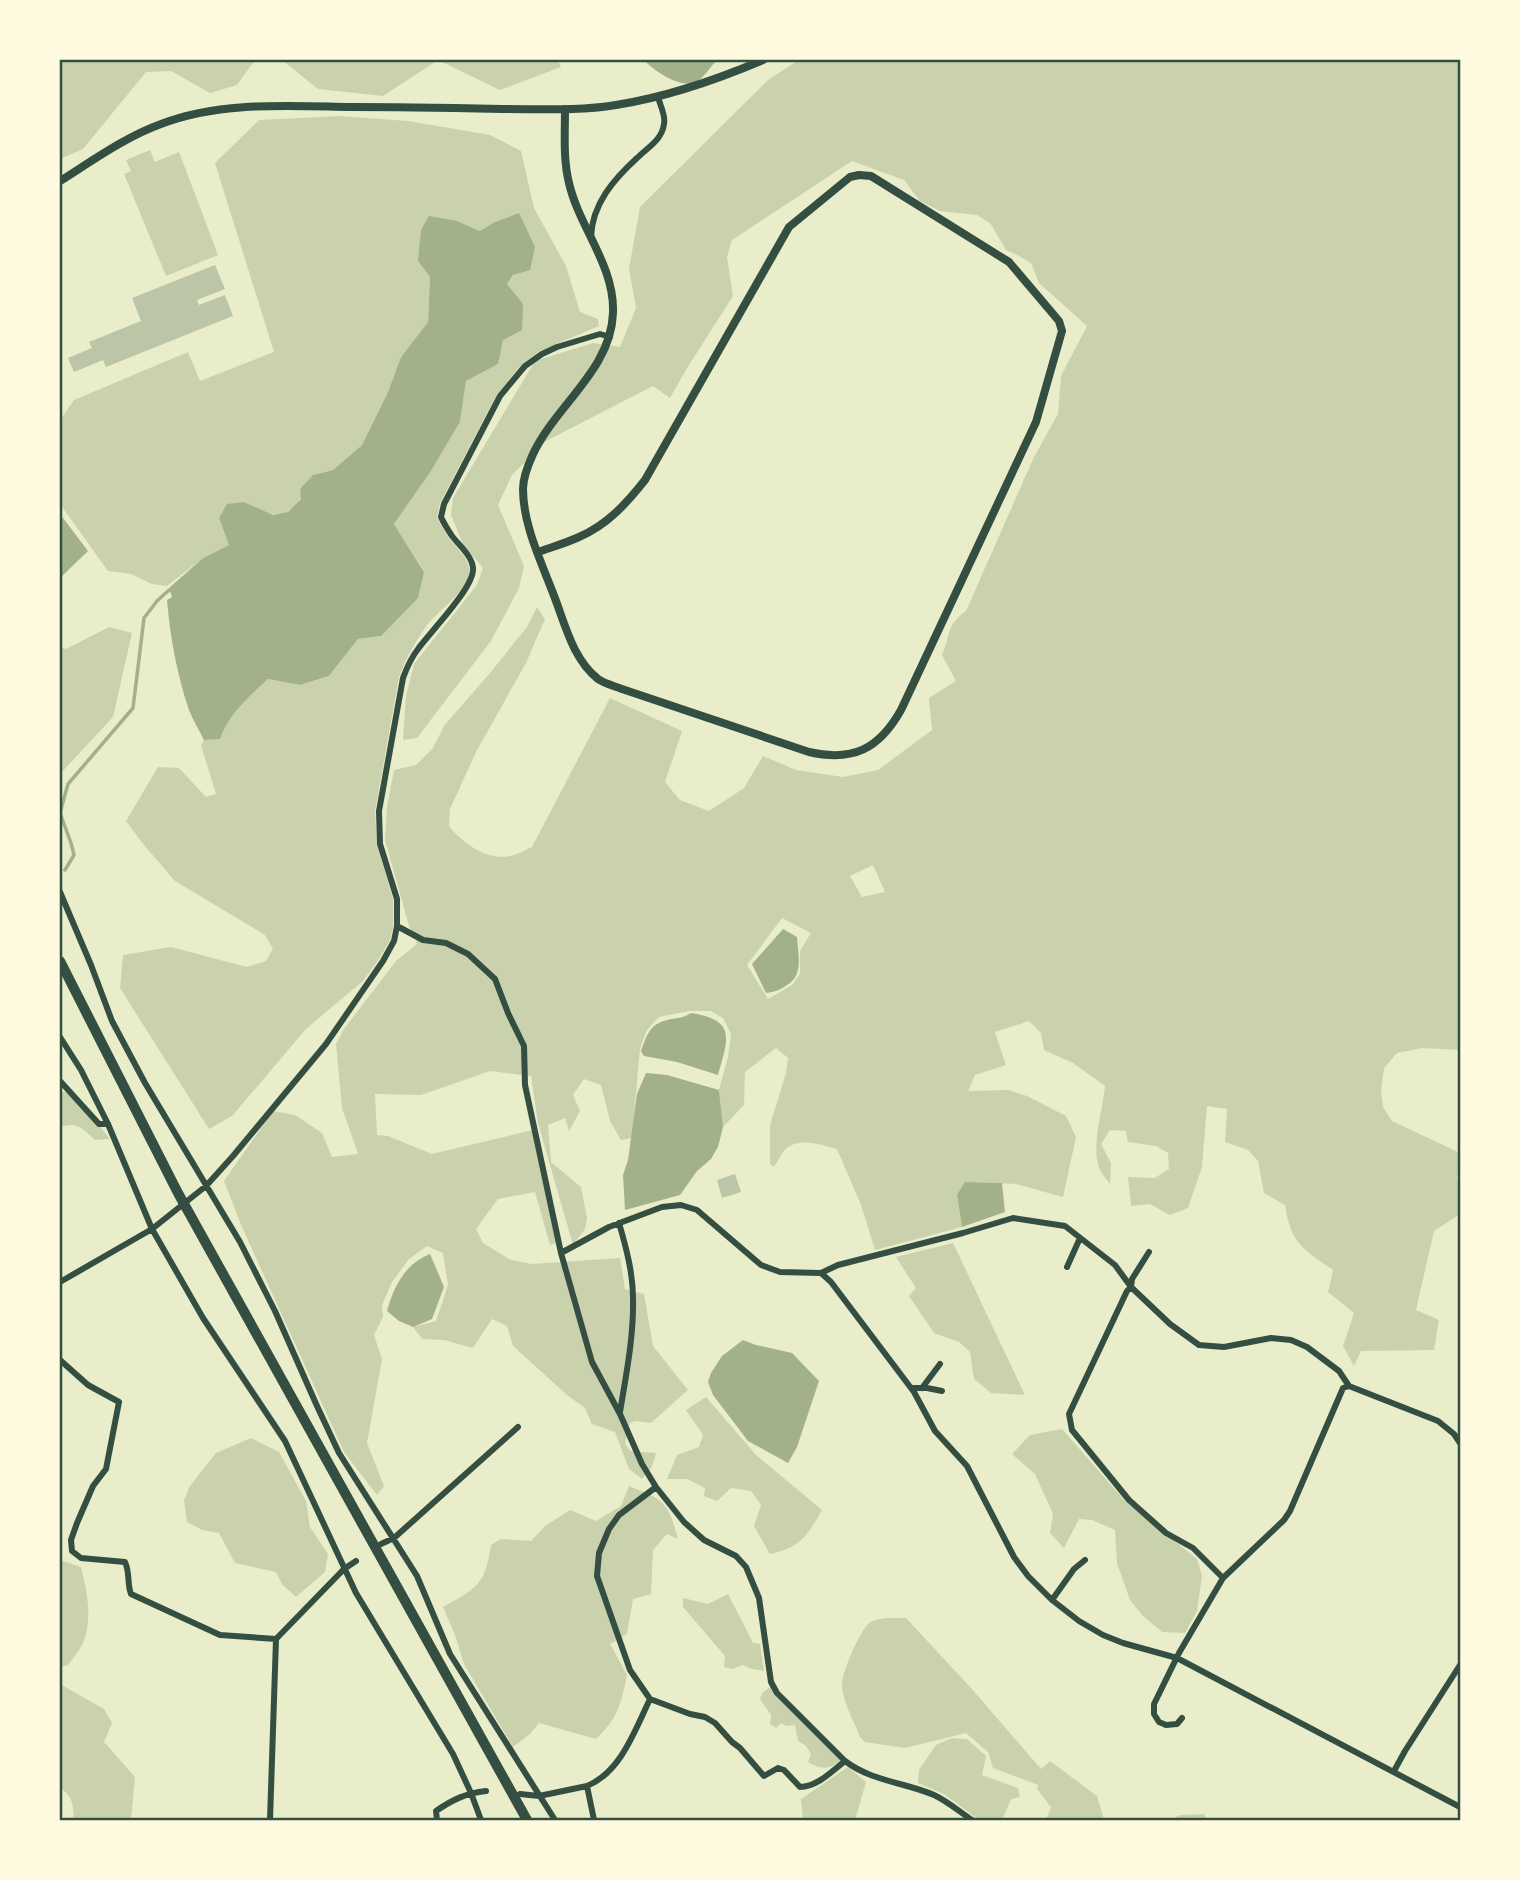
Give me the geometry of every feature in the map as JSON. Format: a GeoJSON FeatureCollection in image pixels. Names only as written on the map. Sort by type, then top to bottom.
{"type":"FeatureCollection","features":[{"type":"Feature","properties":{"kind":"highway"},"geometry":{"type":"LineString","coordinates":[[60,961],[178,1193],[527,1821]]}},
{"type":"Feature","properties":{"kind":"street"},"geometry":{"type":"LineString","coordinates":[[60,181],[135,135],[190,115],[220,110],[312,106],[565,109],[614,106],[658,97],[731,74],[763,60]]}},
{"type":"Feature","properties":{"kind":"street"},"geometry":{"type":"LineString","coordinates":[[591,239],[596,210],[608,188],[636,158],[658,140],[665,122],[658,97]]}},
{"type":"Feature","properties":{"kind":"street"},"geometry":{"type":"LineString","coordinates":[[538,552],[580,537],[611,518],[628,502],[645,480],[789,226],[850,177],[871,176],[1010,262],[1059,321],[1062,331],[1036,422],[901,710],[878,741],[847,756],[809,752],[599,680],[573,648],[538,552],[524,505],[523,485],[527,466],[545,432],[593,369],[610,337],[613,313],[612,292],[606,271],[569,185],[565,158],[565,109]]}},
{"type":"Feature","properties":{"kind":"street"},"geometry":{"type":"LineString","coordinates":[[60,1282],[160,1223],[197,1194],[233,1156],[326,1044],[383,961],[394,942],[397,899],[380,844],[379,811],[403,678],[416,650],[468,585],[473,568],[471,560],[441,517],[444,504],[500,396],[525,366],[557,347],[600,334],[610,337]]}},
{"type":"Feature","properties":{"kind":"street"},"geometry":{"type":"LineString","coordinates":[[60,892],[112,1021],[145,1083],[240,1242],[275,1311],[339,1453],[417,1576],[450,1654],[555,1821]]}},
{"type":"Feature","properties":{"kind":"street"},"geometry":{"type":"LineString","coordinates":[[397,926],[423,940],[446,943],[468,954],[495,979],[524,1046],[525,1085],[561,1253],[592,1362],[656,1487],[684,1522],[704,1540],[736,1556],[746,1567],[759,1598],[771,1682],[777,1693],[858,1771],[935,1795],[972,1821]]}},
{"type":"Feature","properties":{"kind":"street"},"geometry":{"type":"LineString","coordinates":[[60,1037],[81,1070],[108,1124],[152,1228],[203,1318],[285,1441],[356,1593],[453,1754],[481,1821]]}},
{"type":"Feature","properties":{"kind":"street"},"geometry":{"type":"LineString","coordinates":[[60,1082],[99,1124],[108,1124]]}},
{"type":"Feature","properties":{"kind":"street"},"geometry":{"type":"LineString","coordinates":[[561,1253],[619,1223],[662,1207],[681,1205],[697,1210],[761,1265],[780,1272],[821,1273],[838,1265],[1013,1218],[1065,1226],[1115,1265],[1131,1287],[1170,1324],[1199,1345],[1224,1347],[1271,1338],[1291,1339],[1307,1347],[1339,1371],[1349,1386],[1438,1421],[1461,1443]]}},
{"type":"Feature","properties":{"kind":"street"},"geometry":{"type":"LineString","coordinates":[[619,1223],[633,1297],[630,1347],[620,1414]]}},
{"type":"Feature","properties":{"kind":"street"},"geometry":{"type":"LineString","coordinates":[[1067,1267],[1080,1238]]}},
{"type":"Feature","properties":{"kind":"street"},"geometry":{"type":"LineString","coordinates":[[1149,1252],[1132,1279],[1131,1287],[1069,1414],[1072,1430],[1129,1500],[1166,1533],[1193,1548],[1223,1578]]}},
{"type":"Feature","properties":{"kind":"street"},"geometry":{"type":"LineString","coordinates":[[821,1273],[831,1282],[911,1388],[935,1431],[967,1466],[1014,1558],[1052,1600],[1103,1635],[1177,1658],[1461,1807]]}},
{"type":"Feature","properties":{"kind":"street"},"geometry":{"type":"LineString","coordinates":[[60,1360],[88,1385],[119,1402],[106,1469],[93,1486],[77,1522],[71,1540],[72,1551],[81,1558],[125,1562],[131,1594],[220,1635],[276,1639]]}},
{"type":"Feature","properties":{"kind":"street"},"geometry":{"type":"LineString","coordinates":[[922,1388],[940,1364]]}},
{"type":"Feature","properties":{"kind":"street"},"geometry":{"type":"LineString","coordinates":[[1182,1718],[1177,1724],[1166,1725],[1159,1722],[1154,1714],[1154,1703],[1223,1578],[1284,1520],[1290,1511],[1343,1388],[1349,1386]]}},
{"type":"Feature","properties":{"kind":"street"},"geometry":{"type":"LineString","coordinates":[[911,1388],[942,1391]]}},
{"type":"Feature","properties":{"kind":"street"},"geometry":{"type":"LineString","coordinates":[[381,1544],[394,1538],[518,1427]]}},
{"type":"Feature","properties":{"kind":"street"},"geometry":{"type":"LineString","coordinates":[[656,1487],[620,1515],[609,1528],[598,1553],[597,1576],[630,1670],[650,1699],[705,1717],[715,1723],[764,1776],[778,1768],[784,1770],[800,1787],[808,1787],[845,1761]]}},
{"type":"Feature","properties":{"kind":"street"},"geometry":{"type":"LineString","coordinates":[[1052,1600],[1074,1569],[1085,1560]]}},
{"type":"Feature","properties":{"kind":"street"},"geometry":{"type":"LineString","coordinates":[[270,1821],[276,1639],[344,1569],[356,1561]]}},
{"type":"Feature","properties":{"kind":"street"},"geometry":{"type":"LineString","coordinates":[[1394,1771],[1461,1665]]}},
{"type":"Feature","properties":{"kind":"street"},"geometry":{"type":"LineString","coordinates":[[520,1794],[538,1796],[594,1783],[607,1773],[626,1748],[650,1699]]}},
{"type":"Feature","properties":{"kind":"street"},"geometry":{"type":"LineString","coordinates":[[587,1786],[594,1821]]}},
{"type":"Feature","properties":{"kind":"street"},"geometry":{"type":"LineString","coordinates":[[437,1821],[436,1811],[454,1799],[486,1791]]}},
{"type":"Feature","properties":{"kind":"shaded area"},"geometry":{"type":"Polygon","coordinates":[[[60,60],[255,60],[237,85],[210,93],[171,71],[146,72],[83,149],[60,159],[60,60]]]}},
{"type":"Feature","properties":{"kind":"shaded area"},"geometry":{"type":"Polygon","coordinates":[[[282,60],[438,60],[383,96],[318,89],[282,60]]]}},
{"type":"Feature","properties":{"kind":"shaded area"},"geometry":{"type":"Polygon","coordinates":[[[438,60],[558,60],[561,67],[500,90],[438,60]]]}},
{"type":"Feature","properties":{"kind":"shaded area"},"geometry":{"type":"Polygon","coordinates":[[[644,60],[717,60],[698,81],[685,83],[662,74],[644,60]]]}},
{"type":"Feature","properties":{"kind":"shaded area"},"geometry":{"type":"Polygon","coordinates":[[[799,60],[1460,60],[1460,1050],[1422,1048],[1397,1053],[1384,1068],[1381,1091],[1383,1107],[1392,1121],[1460,1153],[1457,1179],[1460,1178],[1460,1214],[1434,1231],[1416,1310],[1439,1320],[1434,1350],[1361,1351],[1354,1366],[1343,1346],[1354,1313],[1328,1292],[1333,1270],[1300,1244],[1291,1229],[1285,1205],[1264,1193],[1258,1161],[1248,1150],[1225,1142],[1227,1109],[1207,1106],[1202,1167],[1188,1208],[1170,1215],[1150,1204],[1131,1206],[1128,1177],[1155,1178],[1169,1169],[1168,1153],[1156,1146],[1128,1142],[1126,1131],[1110,1130],[1101,1144],[1111,1163],[1110,1184],[1100,1170],[1096,1151],[1105,1086],[1073,1063],[1044,1050],[1041,1033],[1029,1021],[995,1032],[1006,1065],[975,1075],[968,1091],[1008,1090],[1027,1096],[1066,1116],[1076,1137],[1063,1197],[1016,1184],[977,1182],[957,1195],[962,1227],[875,1250],[861,1205],[837,1149],[812,1143],[798,1143],[785,1150],[774,1167],[770,1164],[770,1125],[788,1058],[776,1048],[745,1072],[744,1105],[723,1127],[719,1090],[731,1034],[723,1018],[711,1011],[689,1011],[659,1017],[647,1030],[640,1048],[632,1138],[621,1140],[610,1121],[601,1085],[584,1079],[573,1095],[580,1111],[569,1131],[565,1118],[548,1125],[551,1162],[581,1187],[587,1218],[585,1229],[573,1245],[538,1123],[531,1076],[490,1071],[421,1095],[375,1094],[377,1135],[388,1136],[432,1154],[533,1130],[556,1243],[550,1245],[535,1192],[498,1199],[476,1229],[483,1243],[511,1260],[532,1264],[620,1258],[625,1289],[644,1294],[653,1346],[688,1390],[651,1423],[630,1423],[625,1443],[630,1451],[656,1453],[652,1467],[642,1479],[629,1469],[615,1432],[592,1424],[585,1408],[513,1346],[507,1326],[492,1319],[473,1348],[444,1340],[422,1339],[413,1327],[436,1321],[448,1285],[443,1253],[427,1246],[409,1259],[392,1282],[382,1305],[383,1317],[374,1335],[382,1359],[367,1443],[384,1486],[377,1495],[344,1452],[242,1227],[224,1181],[273,1111],[295,1115],[322,1133],[332,1157],[358,1154],[342,1108],[336,1044],[344,1029],[396,961],[417,944],[409,926],[385,840],[387,807],[394,770],[416,765],[433,748],[444,726],[527,627],[537,607],[545,619],[526,663],[476,752],[450,809],[449,826],[461,839],[484,853],[511,856],[532,847],[610,698],[682,731],[665,782],[680,800],[709,811],[744,788],[763,756],[796,770],[843,777],[878,770],[932,730],[929,698],[956,681],[942,655],[950,631],[959,616],[966,611],[1034,457],[1058,414],[1061,376],[1087,326],[1039,283],[1031,263],[1006,250],[990,223],[977,215],[940,211],[920,201],[904,180],[852,161],[732,240],[727,257],[733,296],[670,398],[653,386],[546,441],[512,475],[498,505],[524,566],[519,588],[491,641],[417,738],[403,740],[406,696],[414,664],[477,585],[483,568],[463,544],[451,515],[453,498],[535,361],[593,343],[620,347],[636,308],[629,269],[640,207],[768,80],[799,60]],[[873,865],[850,876],[862,897],[885,892],[873,865]],[[782,918],[747,965],[768,999],[792,985],[800,974],[800,951],[811,933],[782,918]]]}},
{"type":"Feature","properties":{"kind":"shaded area"},"geometry":{"type":"Polygon","coordinates":[[[340,116],[408,121],[490,135],[521,151],[534,208],[566,266],[580,312],[598,319],[599,326],[540,351],[523,363],[497,394],[440,503],[437,518],[466,560],[469,576],[460,591],[424,630],[399,677],[375,811],[377,845],[393,899],[390,940],[363,981],[306,1029],[232,1116],[209,1129],[120,988],[123,955],[171,947],[247,967],[266,961],[273,949],[265,935],[175,881],[126,821],[158,767],[179,768],[206,797],[216,794],[201,745],[204,740],[220,738],[234,713],[268,679],[300,685],[329,676],[358,639],[381,636],[424,571],[394,524],[431,471],[460,422],[466,381],[498,364],[507,284],[513,275],[493,223],[480,231],[457,221],[430,277],[428,322],[401,357],[388,392],[362,445],[333,470],[313,475],[297,503],[285,513],[270,514],[244,502],[219,518],[229,545],[203,558],[167,586],[152,584],[131,574],[108,571],[60,504],[60,420],[74,400],[188,352],[200,381],[274,352],[215,163],[259,120],[340,116]]]}},
{"type":"Feature","properties":{"kind":"shaded area"},"geometry":{"type":"Polygon","coordinates":[[[150,150],[155,162],[179,152],[218,255],[166,276],[124,174],[131,171],[126,160],[150,150]]]}},
{"type":"Feature","properties":{"kind":"shaded area"},"geometry":{"type":"Polygon","coordinates":[[[519,213],[535,247],[530,270],[513,275],[507,284],[523,304],[522,330],[503,340],[498,364],[466,381],[460,422],[431,471],[394,524],[424,572],[418,598],[381,636],[358,639],[329,676],[300,685],[268,679],[234,713],[220,739],[204,740],[189,710],[178,669],[168,614],[167,600],[172,597],[169,588],[203,558],[229,545],[219,518],[227,504],[244,502],[273,515],[288,512],[301,499],[300,489],[313,475],[333,470],[362,445],[388,392],[401,357],[428,322],[430,277],[418,261],[421,230],[429,216],[457,221],[480,231],[519,213]]]}},
{"type":"Feature","properties":{"kind":"shaded area"},"geometry":{"type":"Polygon","coordinates":[[[60,514],[88,551],[60,578],[60,514]]]}},
{"type":"Feature","properties":{"kind":"shaded area"},"geometry":{"type":"Polygon","coordinates":[[[109,627],[132,633],[113,717],[60,774],[60,647],[66,649],[109,627]]]}},
{"type":"Feature","properties":{"kind":"shaded area"},"geometry":{"type":"Polygon","coordinates":[[[783,929],[797,937],[798,970],[787,985],[766,993],[752,964],[783,929]]]}},
{"type":"Feature","properties":{"kind":"shaded area"},"geometry":{"type":"Polygon","coordinates":[[[691,1013],[716,1021],[726,1033],[718,1075],[677,1062],[644,1056],[641,1051],[655,1026],[691,1013]]]}},
{"type":"Feature","properties":{"kind":"shaded area"},"geometry":{"type":"Polygon","coordinates":[[[646,1073],[667,1075],[719,1090],[723,1127],[718,1147],[711,1159],[697,1171],[680,1195],[625,1210],[623,1175],[628,1160],[637,1094],[646,1073]]]}},
{"type":"Feature","properties":{"kind":"shaded area"},"geometry":{"type":"Polygon","coordinates":[[[60,1092],[66,1092],[110,1139],[95,1140],[76,1126],[60,1127],[60,1092]]]}},
{"type":"Feature","properties":{"kind":"shaded area"},"geometry":{"type":"Polygon","coordinates":[[[965,1182],[1002,1183],[1005,1212],[962,1227],[957,1195],[965,1182]]]}},
{"type":"Feature","properties":{"kind":"shaded area"},"geometry":{"type":"Polygon","coordinates":[[[953,1243],[1025,1395],[991,1393],[974,1379],[970,1352],[959,1342],[934,1333],[909,1296],[916,1288],[896,1257],[953,1243]]]}},
{"type":"Feature","properties":{"kind":"shaded area"},"geometry":{"type":"Polygon","coordinates":[[[430,1254],[444,1287],[432,1319],[413,1327],[399,1321],[387,1311],[393,1293],[407,1270],[430,1254]]]}},
{"type":"Feature","properties":{"kind":"shaded area"},"geometry":{"type":"Polygon","coordinates":[[[743,1340],[792,1353],[819,1381],[797,1447],[788,1463],[748,1441],[713,1395],[708,1382],[722,1356],[743,1340]]]}},
{"type":"Feature","properties":{"kind":"shaded area"},"geometry":{"type":"Polygon","coordinates":[[[706,1397],[756,1455],[822,1510],[812,1527],[796,1544],[770,1554],[754,1526],[761,1505],[751,1491],[731,1488],[717,1501],[704,1496],[705,1488],[687,1479],[667,1479],[677,1455],[699,1447],[703,1435],[686,1410],[706,1397]]]}},
{"type":"Feature","properties":{"kind":"shaded area"},"geometry":{"type":"Polygon","coordinates":[[[1062,1429],[1125,1501],[1197,1559],[1202,1576],[1197,1611],[1185,1633],[1162,1632],[1143,1616],[1130,1600],[1117,1563],[1115,1530],[1092,1520],[1079,1519],[1064,1548],[1050,1533],[1053,1514],[1035,1474],[1012,1454],[1030,1435],[1062,1429]]]}},
{"type":"Feature","properties":{"kind":"shaded area"},"geometry":{"type":"Polygon","coordinates":[[[251,1438],[279,1452],[306,1501],[310,1527],[328,1554],[325,1572],[296,1597],[282,1584],[276,1572],[235,1563],[219,1533],[202,1530],[187,1522],[184,1500],[190,1486],[216,1453],[251,1438]]]}},
{"type":"Feature","properties":{"kind":"shaded area"},"geometry":{"type":"Polygon","coordinates":[[[629,1486],[663,1504],[671,1517],[678,1539],[667,1534],[653,1550],[651,1594],[633,1599],[627,1634],[610,1644],[627,1675],[618,1710],[596,1739],[539,1723],[513,1747],[464,1664],[443,1607],[478,1584],[486,1569],[491,1545],[501,1539],[531,1541],[545,1526],[570,1510],[596,1521],[621,1506],[629,1486]]]}},
{"type":"Feature","properties":{"kind":"shaded area"},"geometry":{"type":"Polygon","coordinates":[[[60,1560],[81,1567],[87,1595],[88,1625],[81,1646],[68,1665],[60,1667],[60,1560]]]}},
{"type":"Feature","properties":{"kind":"shaded area"},"geometry":{"type":"Polygon","coordinates":[[[728,1594],[753,1643],[760,1644],[764,1671],[743,1665],[732,1669],[724,1667],[725,1656],[683,1607],[683,1598],[708,1604],[728,1594]]]}},
{"type":"Feature","properties":{"kind":"shaded area"},"geometry":{"type":"Polygon","coordinates":[[[885,1618],[906,1618],[1041,1769],[1050,1761],[1097,1796],[1104,1820],[1046,1820],[1051,1807],[1037,1789],[1038,1785],[993,1768],[988,1752],[966,1733],[905,1748],[865,1742],[860,1737],[846,1704],[842,1684],[852,1652],[865,1627],[885,1618]]]}},
{"type":"Feature","properties":{"kind":"shaded area"},"geometry":{"type":"Polygon","coordinates":[[[60,1684],[104,1709],[112,1723],[104,1742],[135,1777],[131,1820],[74,1820],[72,1801],[60,1788],[60,1684]]]}},
{"type":"Feature","properties":{"kind":"shaded area"},"geometry":{"type":"Polygon","coordinates":[[[770,1687],[840,1760],[836,1764],[820,1767],[808,1762],[811,1754],[806,1746],[798,1741],[795,1725],[786,1726],[781,1723],[776,1728],[770,1724],[771,1715],[760,1699],[763,1692],[770,1687]]]}},
{"type":"Feature","properties":{"kind":"shaded area"},"geometry":{"type":"Polygon","coordinates":[[[952,1738],[967,1739],[986,1756],[982,1775],[1018,1788],[1020,1797],[1011,1799],[1002,1820],[979,1820],[944,1794],[918,1783],[919,1770],[936,1745],[952,1738]]]}},
{"type":"Feature","properties":{"kind":"shaded area"},"geometry":{"type":"Polygon","coordinates":[[[848,1767],[866,1782],[855,1820],[803,1820],[801,1799],[848,1767]]]}},
{"type":"Feature","properties":{"kind":"shaded area"},"geometry":{"type":"Polygon","coordinates":[[[1204,1814],[1207,1820],[1170,1820],[1180,1815],[1204,1814]]]}},
{"type":"Feature","properties":{"kind":"building"},"geometry":{"type":"Polygon","coordinates":[[[215,265],[225,289],[197,300],[199,305],[225,295],[233,316],[106,367],[103,360],[74,372],[68,358],[92,348],[89,342],[141,321],[132,298],[215,265]]]}},
{"type":"Feature","properties":{"kind":"building"},"geometry":{"type":"Polygon","coordinates":[[[735,1174],[741,1192],[722,1198],[717,1180],[735,1174]]]}},
{"type":"Feature","properties":{"kind":"waterway"},"geometry":{"type":"LineString","coordinates":[[65,870],[74,855],[60,813],[68,784],[133,708],[144,618],[169,590]]}}]}
